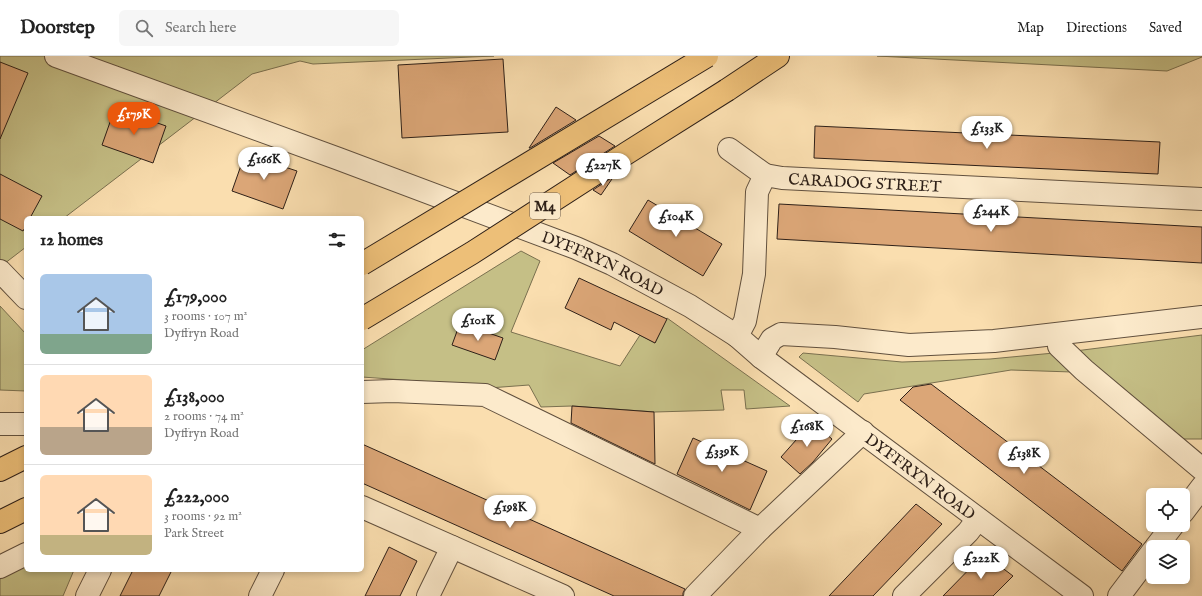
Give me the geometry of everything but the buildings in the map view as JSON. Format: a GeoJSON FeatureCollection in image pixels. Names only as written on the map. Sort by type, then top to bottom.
{"type":"FeatureCollection","features":[{"type":"Feature","properties":{"kind":"highway"},"geometry":{"type":"LineString","coordinates":[[364,263],[707,56]]}},
{"type":"Feature","properties":{"kind":"highway","name":"M4"},"geometry":{"type":"LineString","coordinates":[[364,318],[472,253],[778,56]]}},
{"type":"Feature","properties":{"kind":"highway"},"geometry":{"type":"LineString","coordinates":[[0,470],[24,458]]}},
{"type":"Feature","properties":{"kind":"highway"},"geometry":{"type":"LineString","coordinates":[[0,522],[24,510]]}},
{"type":"Feature","properties":{"kind":"street","name":"DYFFRYN ROAD"},"geometry":{"type":"LineString","coordinates":[[56,56],[339,159],[576,248],[612,264],[690,306],[737,336],[761,357],[1082,596]]}},
{"type":"Feature","properties":{"kind":"street"},"geometry":{"type":"LineString","coordinates":[[729,149],[765,175]]}},
{"type":"Feature","properties":{"kind":"street","name":"CARADOG STREET"},"geometry":{"type":"LineString","coordinates":[[737,336],[745,321],[754,274],[757,192],[765,175],[782,178],[1202,199]]}},
{"type":"Feature","properties":{"kind":"street"},"geometry":{"type":"LineString","coordinates":[[0,270],[24,296]]}},
{"type":"Feature","properties":{"kind":"street"},"geometry":{"type":"LineString","coordinates":[[761,357],[772,339],[781,334],[909,345],[994,341],[1202,317]]}},
{"type":"Feature","properties":{"kind":"street"},"geometry":{"type":"LineString","coordinates":[[1059,346],[1084,370],[1202,469]]}},
{"type":"Feature","properties":{"kind":"street"},"geometry":{"type":"LineString","coordinates":[[364,392],[393,391],[485,395],[760,529]]}},
{"type":"Feature","properties":{"kind":"street"},"geometry":{"type":"LineString","coordinates":[[0,424],[24,424]]}},
{"type":"Feature","properties":{"kind":"street"},"geometry":{"type":"LineString","coordinates":[[695,596],[760,529],[863,432]]}},
{"type":"Feature","properties":{"kind":"street"},"geometry":{"type":"LineString","coordinates":[[1190,503],[1202,487]]}},
{"type":"Feature","properties":{"kind":"street"},"geometry":{"type":"LineString","coordinates":[[364,508],[563,596]]}},
{"type":"Feature","properties":{"kind":"street"},"geometry":{"type":"LineString","coordinates":[[904,596],[968,532],[978,519]]}},
{"type":"Feature","properties":{"kind":"street"},"geometry":{"type":"LineString","coordinates":[[1161,540],[1168,532]]}},
{"type":"Feature","properties":{"kind":"street"},"geometry":{"type":"LineString","coordinates":[[428,596],[452,546]]}},
{"type":"Feature","properties":{"kind":"street"},"geometry":{"type":"LineString","coordinates":[[0,567],[24,555]]}},
{"type":"Feature","properties":{"kind":"street"},"geometry":{"type":"LineString","coordinates":[[1119,596],[1146,560]]}},
{"type":"Feature","properties":{"kind":"street"},"geometry":{"type":"LineString","coordinates":[[87,596],[99,572]]}},
{"type":"Feature","properties":{"kind":"street"},"geometry":{"type":"LineString","coordinates":[[260,596],[272,572]]}},
{"type":"Feature","properties":{"kind":"shaded area"},"geometry":{"type":"Polygon","coordinates":[[[0,56],[494,56],[313,64],[300,61],[252,74],[67,216],[24,216],[24,249],[0,267],[0,56]]]}},
{"type":"Feature","properties":{"kind":"shaded area"},"geometry":{"type":"Polygon","coordinates":[[[877,56],[1202,56],[1202,57],[1167,71],[877,56]]]}},
{"type":"Feature","properties":{"kind":"shaded area"},"geometry":{"type":"Polygon","coordinates":[[[521,251],[540,261],[511,332],[620,366],[640,335],[655,343],[667,318],[790,406],[746,409],[744,390],[721,390],[724,410],[655,412],[572,406],[541,407],[529,385],[489,388],[446,383],[364,377],[364,349],[521,251]]]}},
{"type":"Feature","properties":{"kind":"shaded area"},"geometry":{"type":"Polygon","coordinates":[[[0,306],[24,332],[24,391],[0,390],[0,306]]]}},
{"type":"Feature","properties":{"kind":"shaded area"},"geometry":{"type":"Polygon","coordinates":[[[1202,335],[1202,439],[1184,439],[1114,385],[1075,351],[1202,335]]]}},
{"type":"Feature","properties":{"kind":"shaded area"},"geometry":{"type":"Polygon","coordinates":[[[803,353],[902,362],[990,359],[1054,353],[1072,372],[1011,370],[864,394],[858,402],[799,357],[803,353]]]}},
{"type":"Feature","properties":{"kind":"shaded area"},"geometry":{"type":"Polygon","coordinates":[[[24,566],[24,572],[73,572],[63,596],[0,596],[0,579],[24,566]]]}}]}
